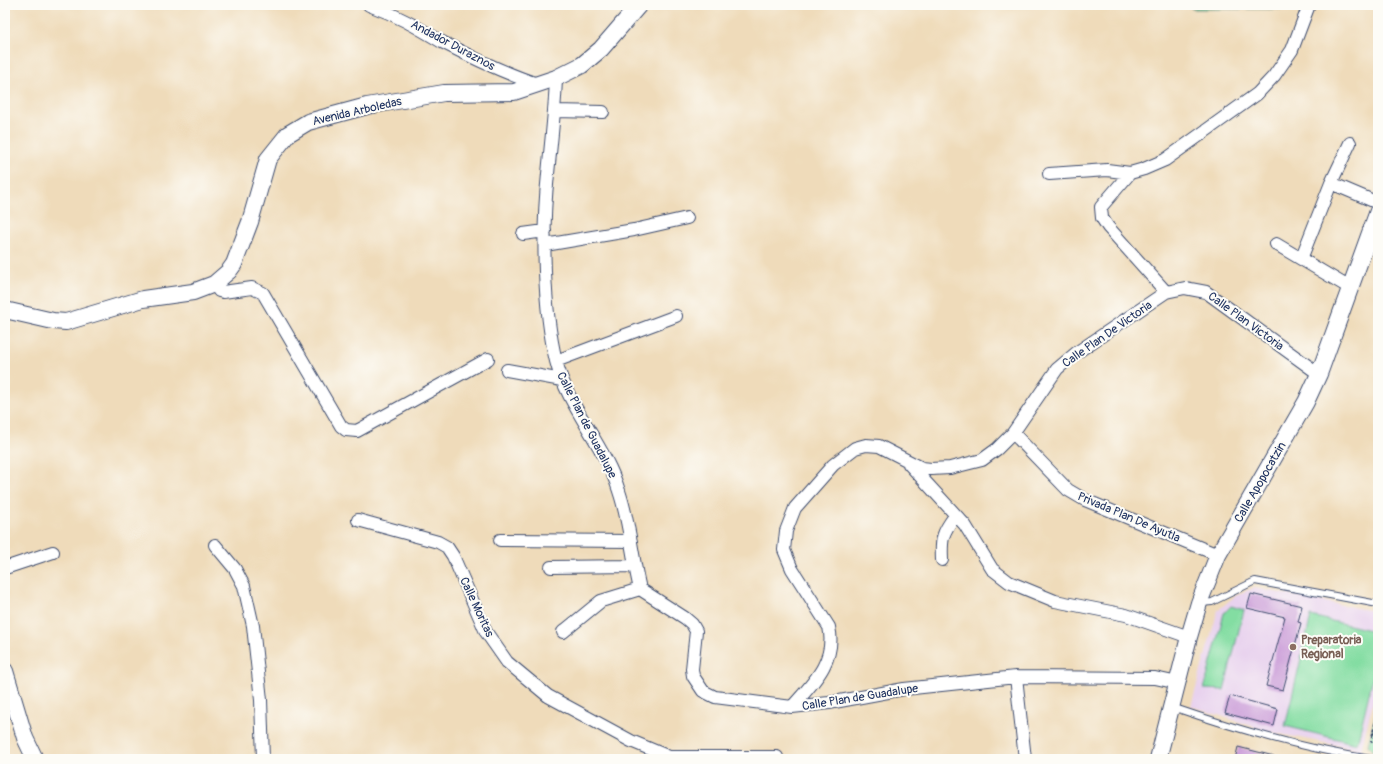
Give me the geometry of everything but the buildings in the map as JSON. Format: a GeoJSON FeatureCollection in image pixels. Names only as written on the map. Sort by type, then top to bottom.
{"type":"FeatureCollection","features":[{"type":"Feature","properties":{"kind":"main road","name":"Avenida Arboledas"},"geometry":{"type":"LineString","coordinates":[[5,310],[52,321],[66,322],[143,299],[193,292],[214,284],[229,271],[234,264],[250,222],[268,159],[288,134],[308,122],[367,106],[444,93],[514,92],[556,78],[582,65],[601,49],[639,5]]}},
{"type":"Feature","properties":{"kind":"main road","name":"Calle Apopocatzin"},"geometry":{"type":"LineString","coordinates":[[1158,759],[1199,603],[1218,555],[1306,402],[1319,374],[1378,211]]}},
{"type":"Feature","properties":{"kind":"main road"},"geometry":{"type":"LineString","coordinates":[[5,671],[25,738],[35,759]]}},
{"type":"Feature","properties":{"kind":"street","name":"Andador Duraznos"},"geometry":{"type":"LineString","coordinates":[[369,5],[399,16],[442,41],[503,72],[537,84]]}},
{"type":"Feature","properties":{"kind":"street"},"geometry":{"type":"LineString","coordinates":[[1049,174],[1107,170],[1130,173],[1165,160],[1257,94],[1274,76],[1292,50],[1309,5]]}},
{"type":"Feature","properties":{"kind":"street","name":"Calle Plan de Guadalupe"},"geometry":{"type":"LineString","coordinates":[[556,78],[555,111],[548,175],[545,231],[547,298],[551,335],[556,361],[562,380],[604,454],[619,491],[631,541],[634,566],[640,589],[692,624],[696,631],[692,669],[693,676],[703,691],[715,697],[792,707],[829,703],[904,689],[1016,677],[1155,678],[1178,683]]}},
{"type":"Feature","properties":{"kind":"street"},"geometry":{"type":"LineString","coordinates":[[555,111],[603,112]]}},
{"type":"Feature","properties":{"kind":"street"},"geometry":{"type":"LineString","coordinates":[[1301,259],[1331,183],[1350,143]]}},
{"type":"Feature","properties":{"kind":"street"},"geometry":{"type":"LineString","coordinates":[[1130,173],[1101,207],[1102,218],[1126,248],[1166,292]]}},
{"type":"Feature","properties":{"kind":"street"},"geometry":{"type":"LineString","coordinates":[[1331,183],[1378,203]]}},
{"type":"Feature","properties":{"kind":"street"},"geometry":{"type":"LineString","coordinates":[[546,244],[634,230],[687,218]]}},
{"type":"Feature","properties":{"kind":"street"},"geometry":{"type":"LineString","coordinates":[[523,234],[545,231]]}},
{"type":"Feature","properties":{"kind":"street"},"geometry":{"type":"LineString","coordinates":[[1276,244],[1350,288]]}},
{"type":"Feature","properties":{"kind":"street"},"geometry":{"type":"LineString","coordinates":[[214,284],[219,291],[223,292],[252,288],[263,293],[341,426],[351,431],[357,431],[488,359]]}},
{"type":"Feature","properties":{"kind":"street","name":"Calle Plan Victoria"},"geometry":{"type":"LineString","coordinates":[[1166,292],[1185,288],[1206,292],[1319,374]]}},
{"type":"Feature","properties":{"kind":"street","name":"Calle Plan De Victoria"},"geometry":{"type":"LineString","coordinates":[[792,707],[813,683],[825,666],[831,648],[829,627],[792,569],[784,550],[786,531],[795,508],[833,465],[855,448],[866,445],[879,446],[922,468],[950,468],[982,460],[997,449],[1013,433],[1057,368],[1076,353],[1166,292]]}},
{"type":"Feature","properties":{"kind":"street"},"geometry":{"type":"LineString","coordinates":[[556,361],[676,316]]}},
{"type":"Feature","properties":{"kind":"street"},"geometry":{"type":"LineString","coordinates":[[507,370],[562,380]]}},
{"type":"Feature","properties":{"kind":"street","name":"Privada Plan De Ayutla"},"geometry":{"type":"LineString","coordinates":[[1013,433],[1068,490],[1085,500],[1218,555]]}},
{"type":"Feature","properties":{"kind":"street"},"geometry":{"type":"LineString","coordinates":[[904,459],[970,531],[987,563],[992,569],[1009,582],[1055,601],[1126,615],[1189,637]]}},
{"type":"Feature","properties":{"kind":"street"},"geometry":{"type":"LineString","coordinates":[[942,560],[942,537],[946,528],[956,516]]}},
{"type":"Feature","properties":{"kind":"street","name":"Calle Moritas"},"geometry":{"type":"LineString","coordinates":[[358,520],[438,542],[447,547],[453,556],[486,632],[507,662],[548,696],[631,741],[672,758]]}},
{"type":"Feature","properties":{"kind":"street"},"geometry":{"type":"LineString","coordinates":[[500,540],[631,541]]}},
{"type":"Feature","properties":{"kind":"street"},"geometry":{"type":"LineString","coordinates":[[215,545],[235,569],[244,586],[254,633],[261,700],[263,759]]}},
{"type":"Feature","properties":{"kind":"street"},"geometry":{"type":"LineString","coordinates":[[5,568],[54,552]]}},
{"type":"Feature","properties":{"kind":"street"},"geometry":{"type":"LineString","coordinates":[[551,567],[634,566]]}},
{"type":"Feature","properties":{"kind":"street"},"geometry":{"type":"LineString","coordinates":[[563,632],[601,601],[640,589]]}},
{"type":"Feature","properties":{"kind":"street"},"geometry":{"type":"LineString","coordinates":[[1016,677],[1025,759]]}},
{"type":"Feature","properties":{"kind":"street"},"geometry":{"type":"LineString","coordinates":[[672,758],[777,757]]}},
{"type":"Feature","properties":{"kind":"lane"},"geometry":{"type":"LineString","coordinates":[[1199,603],[1212,602],[1255,582],[1378,604]]}},
{"type":"Feature","properties":{"kind":"lane"},"geometry":{"type":"LineString","coordinates":[[1172,708],[1213,721],[1310,747],[1371,759]]}},
{"type":"Feature","properties":{"kind":"path"},"geometry":{"type":"LineString","coordinates":[[1378,711],[1370,741],[1378,748]]}},
{"type":"Feature","properties":{"kind":"path"},"geometry":{"type":"LineString","coordinates":[[1372,734],[1378,732]]}},
{"type":"Feature","properties":{"kind":"shaded area","name":"Preparatoria Regional"},"geometry":{"type":"Polygon","coordinates":[[[1254,588],[1378,612],[1378,682],[1361,750],[1270,732],[1191,706],[1218,610],[1238,594],[1254,588]]]}},
{"type":"Feature","properties":{"kind":"green space"},"geometry":{"type":"Polygon","coordinates":[[[1189,5],[1302,5],[1301,9],[1192,9],[1189,5]]]}},
{"type":"Feature","properties":{"kind":"green space"},"geometry":{"type":"Polygon","coordinates":[[[1231,606],[1244,610],[1224,690],[1204,689],[1224,613],[1231,606]]]}},
{"type":"Feature","properties":{"kind":"green space"},"geometry":{"type":"Polygon","coordinates":[[[1311,616],[1378,632],[1378,656],[1357,744],[1285,726],[1311,616]]]}},
{"type":"Feature","properties":{"kind":"green space"},"geometry":{"type":"Polygon","coordinates":[[[1378,704],[1378,758],[1368,745],[1378,704]]]}},
{"type":"Feature","properties":{"kind":"place","name":"Preparatoria Regional"},"geometry":{"type":"Point","coordinates":[1293,647]}}]}
